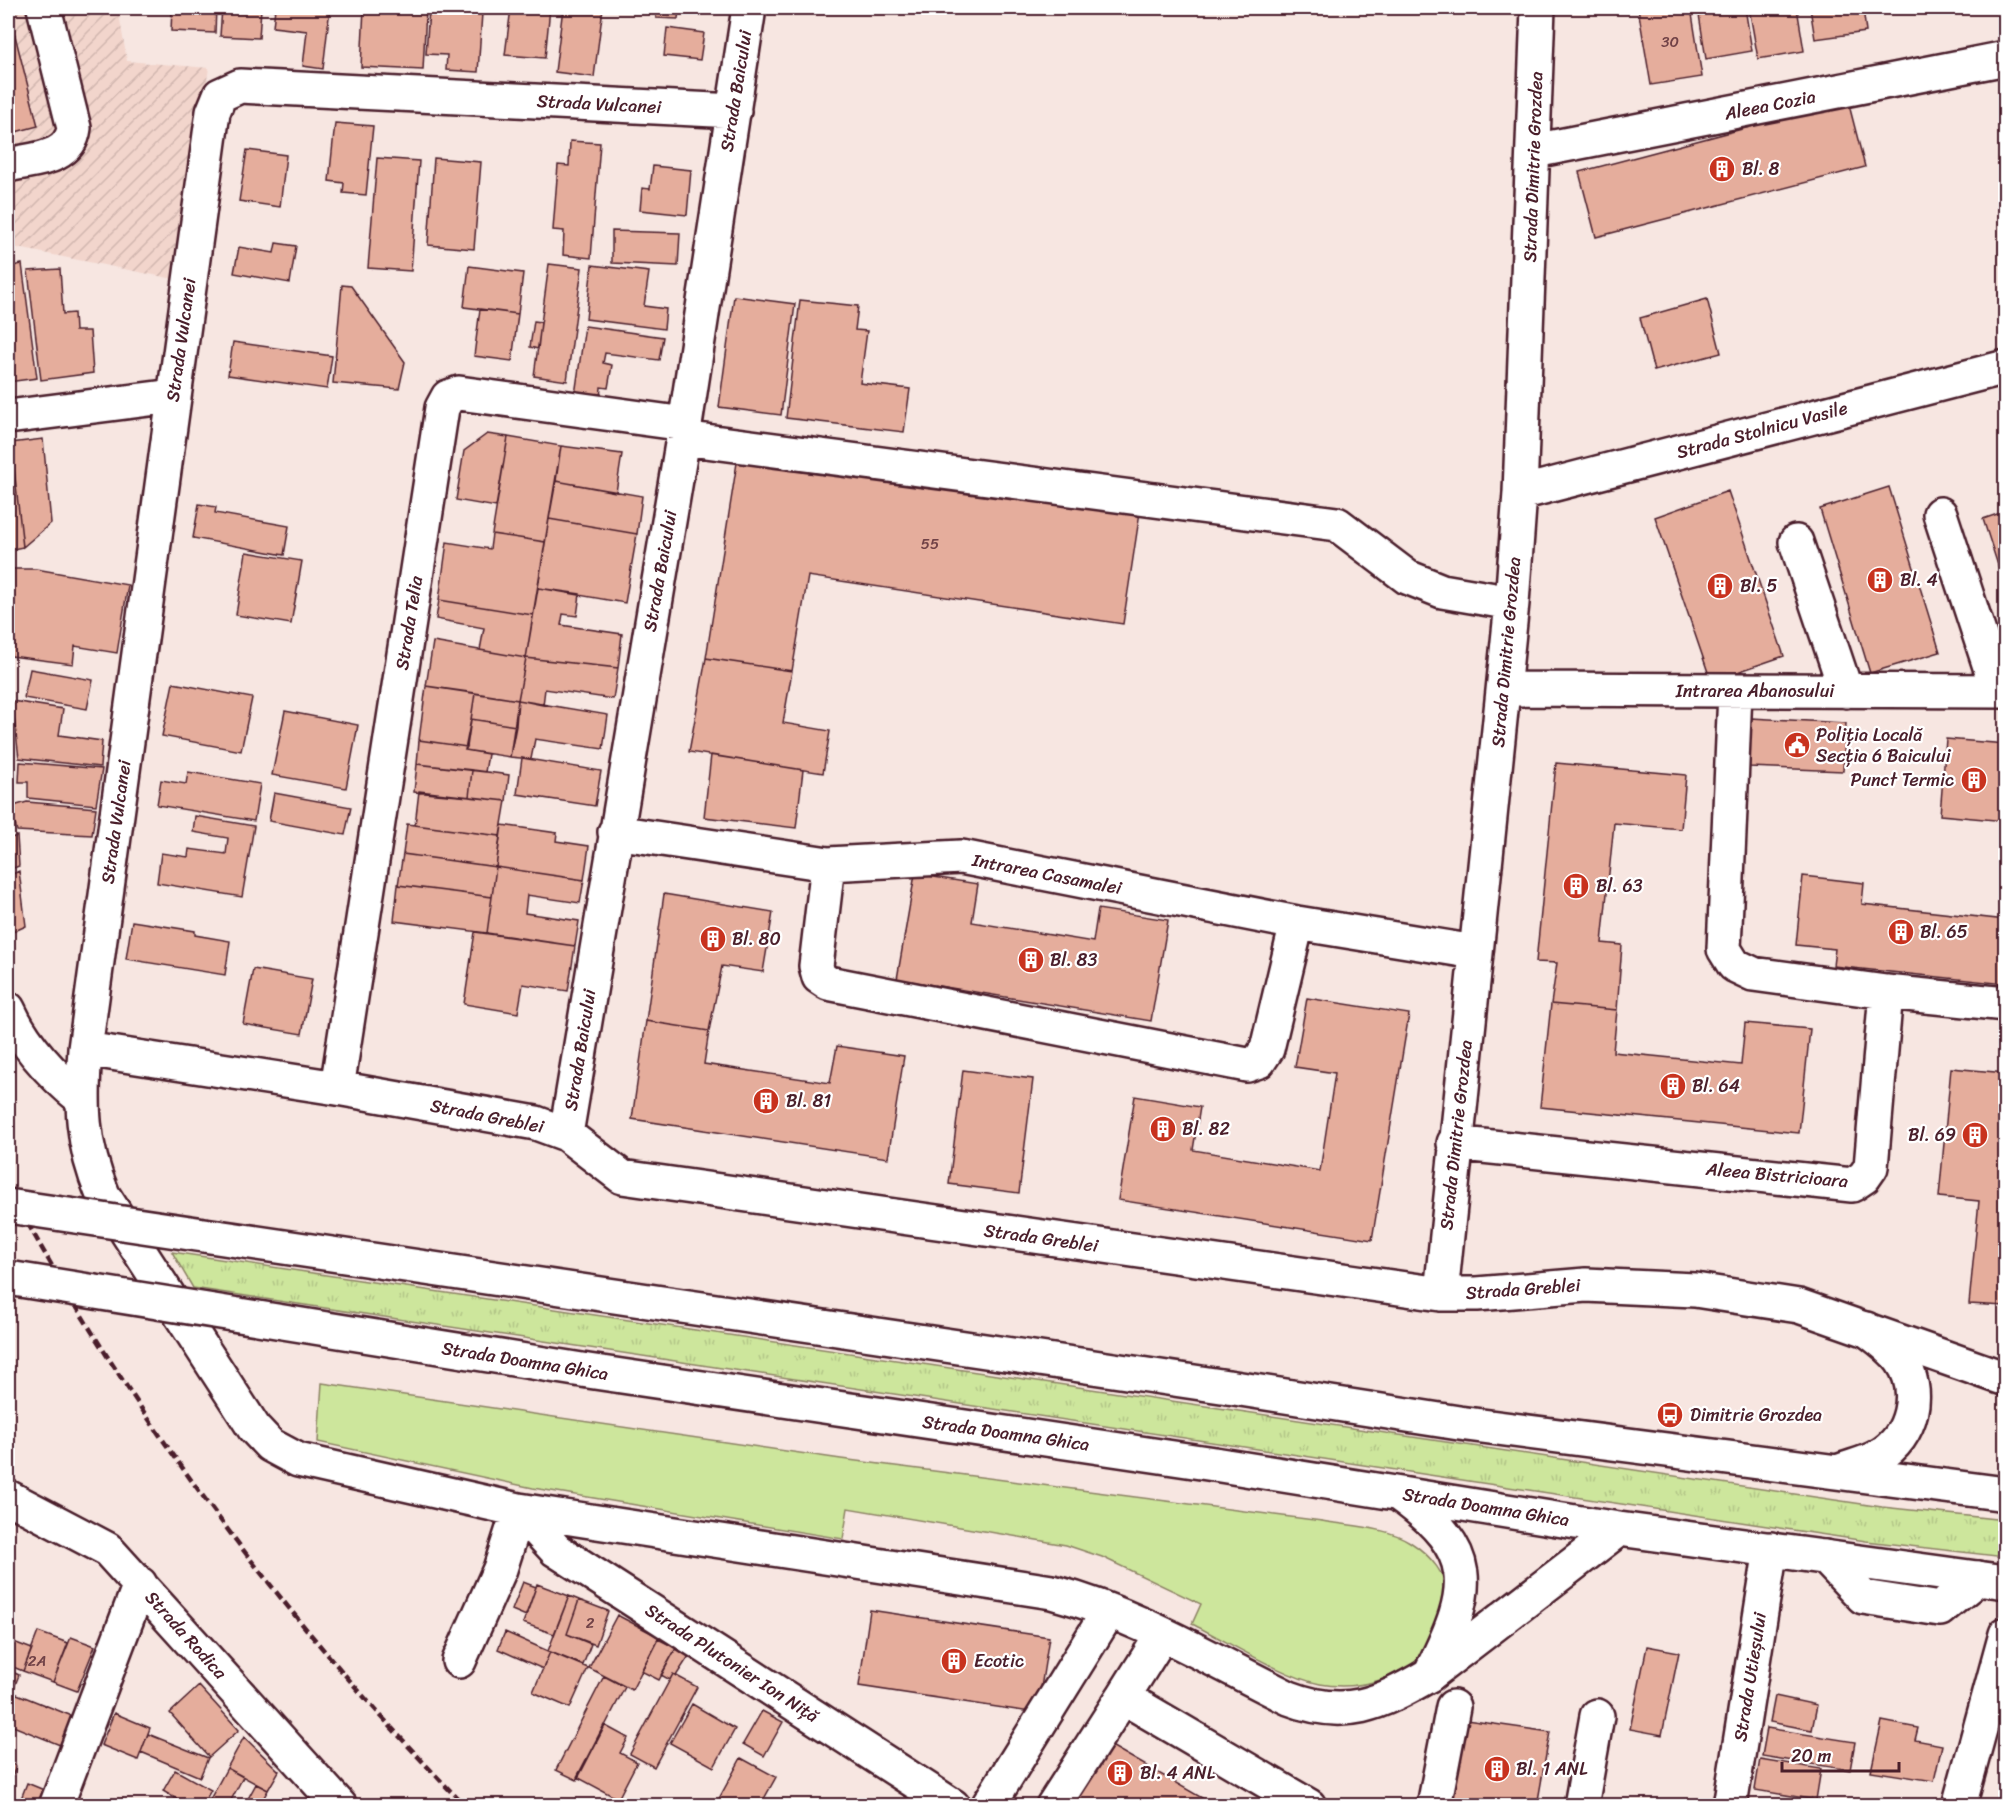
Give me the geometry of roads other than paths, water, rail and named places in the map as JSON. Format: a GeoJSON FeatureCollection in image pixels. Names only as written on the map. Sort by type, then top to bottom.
{"type":"FeatureCollection","features":[{"type":"Feature","properties":{"kind":"street"},"geometry":{"type":"LineString","coordinates":[[8,165],[61,153],[73,141],[74,128],[45,8]]}},
{"type":"Feature","properties":{"kind":"street","name":"Strada Baicului"},"geometry":{"type":"LineString","coordinates":[[566,1134],[684,431],[749,8]]}},
{"type":"Feature","properties":{"kind":"street","name":"Strada Dimitrie Grozdea"},"geometry":{"type":"LineString","coordinates":[[1441,1294],[1454,1143],[1512,603],[1520,493],[1538,8]]}},
{"type":"Feature","properties":{"kind":"street","name":"Aleea Cozia"},"geometry":{"type":"LineString","coordinates":[[1534,151],[2006,58]]}},
{"type":"Feature","properties":{"kind":"street","name":"Strada Vulcanei"},"geometry":{"type":"LineString","coordinates":[[734,111],[240,86],[220,95],[213,112],[173,396],[86,1049],[82,1099],[86,1146],[91,1166],[103,1195],[254,1428],[270,1445],[298,1460],[519,1510],[1052,1592],[1109,1611],[1312,1707],[1336,1710],[1366,1706],[1396,1694],[1429,1675],[1619,1529]]}},
{"type":"Feature","properties":{"kind":"street","name":"Strada Stolnicu Vasile"},"geometry":{"type":"LineString","coordinates":[[1520,493],[2006,367]]}},
{"type":"Feature","properties":{"kind":"street","name":"Strada Telia"},"geometry":{"type":"LineString","coordinates":[[337,1088],[442,408],[448,397],[459,393],[684,431],[1337,524],[1407,578],[1442,591],[1512,603]]}},
{"type":"Feature","properties":{"kind":"street"},"geometry":{"type":"LineString","coordinates":[[8,417],[173,396]]}},
{"type":"Feature","properties":{"kind":"street"},"geometry":{"type":"LineString","coordinates":[[1940,514],[2002,691]]}},
{"type":"Feature","properties":{"kind":"street"},"geometry":{"type":"LineString","coordinates":[[1796,542],[1846,691]]}},
{"type":"Feature","properties":{"kind":"street","name":"Intrarea Abanosului"},"geometry":{"type":"LineString","coordinates":[[1504,689],[1735,692],[2002,691]]}},
{"type":"Feature","properties":{"kind":"street"},"geometry":{"type":"LineString","coordinates":[[1735,692],[1724,949],[1734,965],[1753,974],[1886,992],[2006,1004]]}},
{"type":"Feature","properties":{"kind":"street","name":"Intrarea Casamalei"},"geometry":{"type":"LineString","coordinates":[[615,832],[828,864],[961,857],[1298,923],[1475,952]]}},
{"type":"Feature","properties":{"kind":"street"},"geometry":{"type":"LineString","coordinates":[[828,864],[816,966],[819,977],[828,983],[1247,1065],[1258,1061],[1267,1048],[1298,923]]}},
{"type":"Feature","properties":{"kind":"street","name":"Aleea Bistricioara"},"geometry":{"type":"LineString","coordinates":[[1454,1143],[1852,1185],[1864,1177],[1871,1167],[1886,992]]}},
{"type":"Feature","properties":{"kind":"street"},"geometry":{"type":"LineString","coordinates":[[8,1009],[39,1059],[59,1081],[82,1099]]}},
{"type":"Feature","properties":{"kind":"street","name":"Strada Greblei"},"geometry":{"type":"LineString","coordinates":[[86,1049],[337,1088],[536,1123],[566,1134],[621,1177],[1441,1294],[1477,1294],[1586,1285],[1695,1290],[1799,1306],[2006,1379]]}},
{"type":"Feature","properties":{"kind":"street"},"geometry":{"type":"LineString","coordinates":[[8,1206],[1459,1423],[2006,1494]]}},
{"type":"Feature","properties":{"kind":"street","name":"Strada Doamna Ghica"},"geometry":{"type":"LineString","coordinates":[[8,1278],[588,1371],[1214,1464],[1619,1529],[1992,1580]]}},
{"type":"Feature","properties":{"kind":"street"},"geometry":{"type":"LineString","coordinates":[[1838,1472],[1879,1457],[1896,1443],[1908,1424],[1913,1402],[1910,1380],[1901,1360],[1866,1329]]}},
{"type":"Feature","properties":{"kind":"street"},"geometry":{"type":"LineString","coordinates":[[1396,1493],[1439,1527],[1453,1548],[1460,1567],[1462,1588],[1458,1612],[1429,1675]]}},
{"type":"Feature","properties":{"kind":"street","name":"Strada Rodica"},"geometry":{"type":"LineString","coordinates":[[8,1497],[91,1539],[106,1549],[340,1806]]}},
{"type":"Feature","properties":{"kind":"street"},"geometry":{"type":"LineString","coordinates":[[459,1661],[500,1569],[519,1510]]}},
{"type":"Feature","properties":{"kind":"street","name":"Strada Plutonier Ion Niță"},"geometry":{"type":"LineString","coordinates":[[519,1510],[556,1550],[953,1806]]}},
{"type":"Feature","properties":{"kind":"street","name":"Strada Utieșului"},"geometry":{"type":"LineString","coordinates":[[1730,1806],[1771,1549]]}},
{"type":"Feature","properties":{"kind":"street"},"geometry":{"type":"LineString","coordinates":[[56,1806],[140,1584]]}},
{"type":"Feature","properties":{"kind":"street"},"geometry":{"type":"LineString","coordinates":[[988,1806],[1109,1611]]}},
{"type":"Feature","properties":{"kind":"street"},"geometry":{"type":"LineString","coordinates":[[1959,1806],[2006,1634]]}},
{"type":"Feature","properties":{"kind":"street"},"geometry":{"type":"LineString","coordinates":[[1053,1806],[1162,1635]]}},
{"type":"Feature","properties":{"kind":"street"},"geometry":{"type":"LineString","coordinates":[[1123,1697],[1309,1806]]}},
{"type":"Feature","properties":{"kind":"street"},"geometry":{"type":"LineString","coordinates":[[1434,1806],[1454,1707]]}},
{"type":"Feature","properties":{"kind":"street"},"geometry":{"type":"LineString","coordinates":[[1581,1806],[1597,1716]]}},
{"type":"Feature","properties":{"kind":"railway"},"geometry":{"type":"LineString","coordinates":[[8,1187],[105,1353],[215,1512],[335,1663],[465,1806]]}},
{"type":"Feature","properties":{"kind":"place","name":"Bl. 8"},"geometry":{"type":"Point","coordinates":[1722,169]}},
{"type":"Feature","properties":{"kind":"place","name":"Bl. 4"},"geometry":{"type":"Point","coordinates":[1880,580]}},
{"type":"Feature","properties":{"kind":"place","name":"Bl. 5"},"geometry":{"type":"Point","coordinates":[1720,586]}},
{"type":"Feature","properties":{"kind":"place","name":"Poliția Locală Secția 6 Baicului"},"geometry":{"type":"Point","coordinates":[1797,745]}},
{"type":"Feature","properties":{"kind":"place","name":"Punct Termic"},"geometry":{"type":"Point","coordinates":[1974,780]}},
{"type":"Feature","properties":{"kind":"place","name":"Bl. 63"},"geometry":{"type":"Point","coordinates":[1576,886]}},
{"type":"Feature","properties":{"kind":"place","name":"Bl. 65"},"geometry":{"type":"Point","coordinates":[1901,932]}},
{"type":"Feature","properties":{"kind":"place","name":"Bl. 80"},"geometry":{"type":"Point","coordinates":[713,939]}},
{"type":"Feature","properties":{"kind":"place","name":"Bl. 83"},"geometry":{"type":"Point","coordinates":[1031,960]}},
{"type":"Feature","properties":{"kind":"place","name":"Bl. 64"},"geometry":{"type":"Point","coordinates":[1673,1086]}},
{"type":"Feature","properties":{"kind":"place","name":"Bl. 81"},"geometry":{"type":"Point","coordinates":[766,1101]}},
{"type":"Feature","properties":{"kind":"place","name":"Bl. 82"},"geometry":{"type":"Point","coordinates":[1163,1129]}},
{"type":"Feature","properties":{"kind":"place","name":"Bl. 69"},"geometry":{"type":"Point","coordinates":[1975,1135]}},
{"type":"Feature","properties":{"kind":"place","name":"Dimitrie Grozdea"},"geometry":{"type":"Point","coordinates":[1670,1415]}},
{"type":"Feature","properties":{"kind":"place","name":"Ecotic"},"geometry":{"type":"Point","coordinates":[954,1661]}},
{"type":"Feature","properties":{"kind":"place","name":"Bl. 1 ANL"},"geometry":{"type":"Point","coordinates":[1497,1769]}},
{"type":"Feature","properties":{"kind":"place","name":"Bl. 4 ANL"},"geometry":{"type":"Point","coordinates":[1120,1773]}}]}
